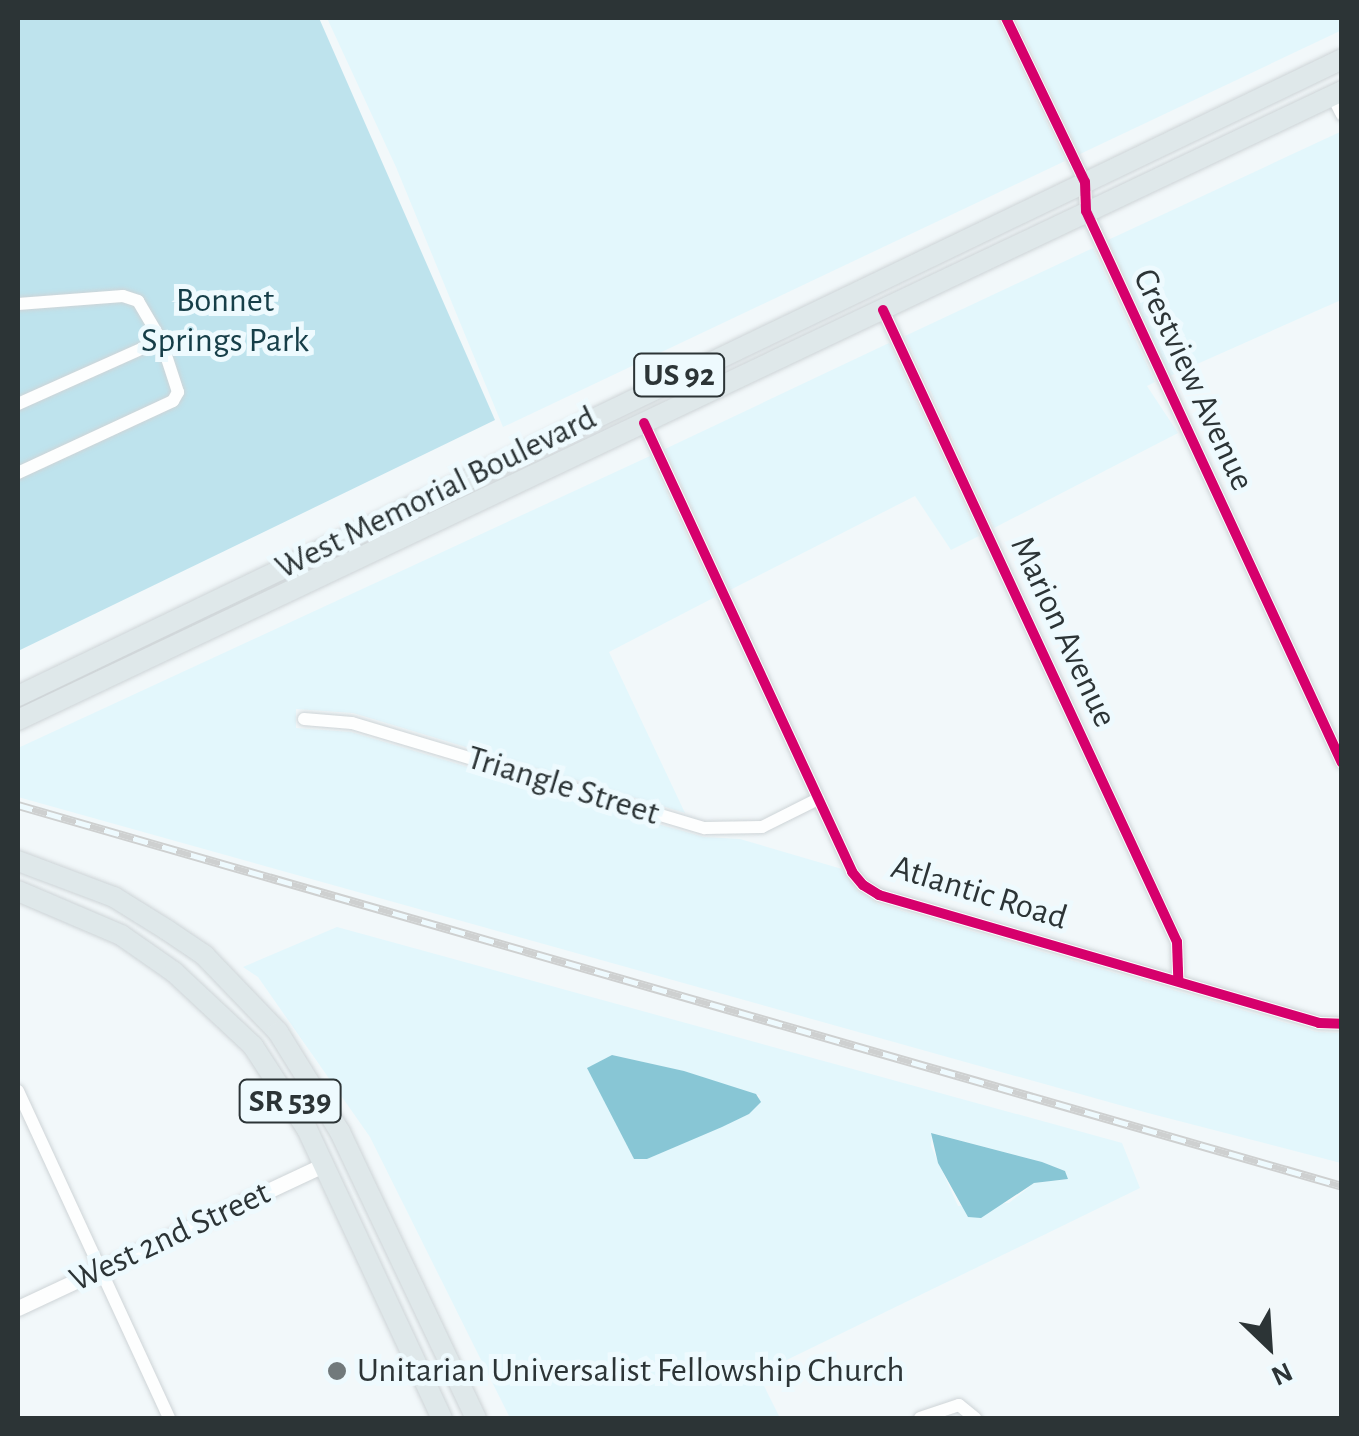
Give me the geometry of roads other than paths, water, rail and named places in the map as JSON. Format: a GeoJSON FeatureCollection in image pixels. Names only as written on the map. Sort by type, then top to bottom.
{"type":"FeatureCollection","features":[{"type":"Feature","properties":{"kind":"main road","name":"West Memorial Boulevard"},"geometry":{"type":"LineString","coordinates":[[18,696],[1342,59]]}},
{"type":"Feature","properties":{"kind":"main road","name":"West Memorial Boulevard"},"geometry":{"type":"LineString","coordinates":[[18,720],[1337,93]]}},
{"type":"Feature","properties":{"kind":"main road"},"geometry":{"type":"LineString","coordinates":[[644,423],[667,397],[838,312],[864,288]]}},
{"type":"Feature","properties":{"kind":"main road"},"geometry":{"type":"LineString","coordinates":[[472,505],[609,426],[628,409],[633,397]]}},
{"type":"Feature","properties":{"kind":"main road","name":"SR 539"},"geometry":{"type":"LineString","coordinates":[[18,862],[114,897],[204,956],[278,1032],[308,1074],[350,1155],[476,1418]]}},
{"type":"Feature","properties":{"kind":"main road","name":"SR 539"},"geometry":{"type":"LineString","coordinates":[[18,891],[121,935],[222,1014],[253,1046],[293,1105],[442,1418]]}},
{"type":"Feature","properties":{"kind":"main road"},"geometry":{"type":"LineString","coordinates":[[222,1014],[262,1034],[280,1056],[326,1134],[350,1155]]}},
{"type":"Feature","properties":{"kind":"main road"},"geometry":{"type":"LineString","coordinates":[[323,1166],[352,1187],[377,1234],[401,1259]]}},
{"type":"Feature","properties":{"kind":"street","name":"Crestview Avenue"},"geometry":{"type":"LineString","coordinates":[[1006,18],[1085,182],[1086,212],[1336,739],[1342,763]]}},
{"type":"Feature","properties":{"kind":"street"},"geometry":{"type":"LineString","coordinates":[[1337,93],[1342,115]]}},
{"type":"Feature","properties":{"kind":"street"},"geometry":{"type":"LineString","coordinates":[[18,304],[123,296],[138,301],[161,340],[177,381],[173,401],[18,473]]}},
{"type":"Feature","properties":{"kind":"street","name":"Marion Avenue"},"geometry":{"type":"LineString","coordinates":[[883,310],[1176,942],[1178,980]]}},
{"type":"Feature","properties":{"kind":"street"},"geometry":{"type":"LineString","coordinates":[[18,404],[161,340]]}},
{"type":"Feature","properties":{"kind":"street","name":"Atlantic Road"},"geometry":{"type":"LineString","coordinates":[[644,423],[852,872],[880,895],[1319,1023],[1342,1024]]}},
{"type":"Feature","properties":{"kind":"street","name":"Triangle Street"},"geometry":{"type":"LineString","coordinates":[[304,719],[352,722],[705,828],[762,828],[818,799]]}},
{"type":"Feature","properties":{"kind":"street"},"geometry":{"type":"LineString","coordinates":[[18,1091],[169,1418]]}},
{"type":"Feature","properties":{"kind":"street","name":"West 2nd Street"},"geometry":{"type":"LineString","coordinates":[[18,1308],[323,1166]]}},
{"type":"Feature","properties":{"kind":"street"},"geometry":{"type":"LineString","coordinates":[[920,1418],[959,1406],[973,1415]]}},
{"type":"Feature","properties":{"kind":"railway"},"geometry":{"type":"LineString","coordinates":[[18,805],[1342,1186]]}},
{"type":"Feature","properties":{"kind":"place","name":"Unitarian Universalist Fellowship Church"},"geometry":{"type":"Point","coordinates":[337,1371]}},
{"type":"Feature","properties":{"kind":"park label","name":"Bonnet Springs Park"},"geometry":{"type":"Point","coordinates":[225,321]}}]}
